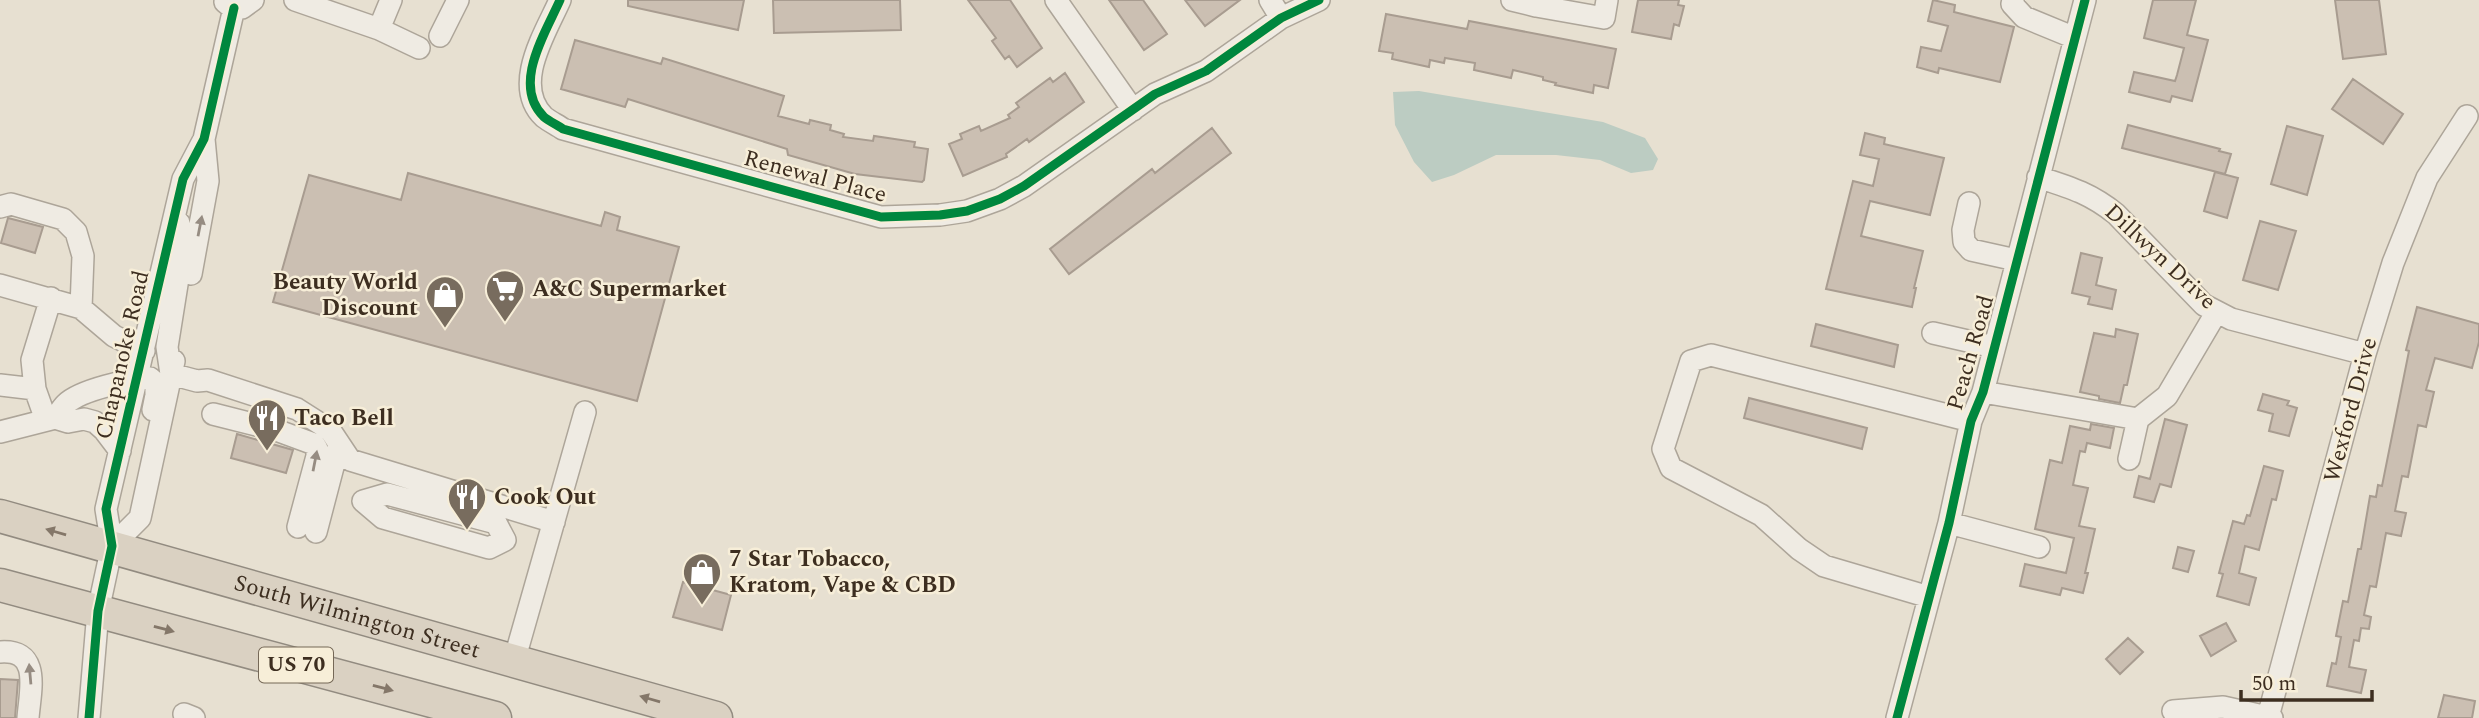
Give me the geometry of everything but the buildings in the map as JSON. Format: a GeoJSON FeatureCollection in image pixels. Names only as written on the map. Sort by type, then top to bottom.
{"type":"FeatureCollection","features":[{"type":"Feature","properties":{"kind":"highway","name":"South Wilmington Street"},"geometry":{"type":"LineString","coordinates":[[0,516],[716,718]]}},
{"type":"Feature","properties":{"kind":"highway","name":"US 70"},"geometry":{"type":"LineString","coordinates":[[0,585],[495,718]]}},
{"type":"Feature","properties":{"kind":"street"},"geometry":{"type":"LineString","coordinates":[[295,0],[379,29],[419,48]]}},
{"type":"Feature","properties":{"kind":"street"},"geometry":{"type":"LineString","coordinates":[[379,29],[391,0]]}},
{"type":"Feature","properties":{"kind":"street"},"geometry":{"type":"LineString","coordinates":[[440,36],[458,0]]}},
{"type":"Feature","properties":{"kind":"street","name":"Renewal Place"},"geometry":{"type":"LineString","coordinates":[[560,0],[530,66],[533,99],[543,116],[563,129],[881,217],[940,215],[967,211],[1000,199],[1024,186],[1155,94],[1206,71],[1276,9],[1319,0]]}},
{"type":"Feature","properties":{"kind":"street"},"geometry":{"type":"LineString","coordinates":[[1056,0],[1133,110]]}},
{"type":"Feature","properties":{"kind":"street"},"geometry":{"type":"LineString","coordinates":[[1512,0],[1541,3],[1604,18],[1608,0]]}},
{"type":"Feature","properties":{"kind":"street"},"geometry":{"type":"LineString","coordinates":[[2013,0],[2012,5],[2024,17],[2075,38]]}},
{"type":"Feature","properties":{"kind":"street","name":"Peach Road"},"geometry":{"type":"LineString","coordinates":[[1896,718],[1949,523],[1971,422],[1983,392],[2085,0]]}},
{"type":"Feature","properties":{"kind":"street","name":"Chapanoke Road"},"geometry":{"type":"LineString","coordinates":[[89,718],[98,611],[112,546],[106,509],[183,179],[204,139],[237,3]]}},
{"type":"Feature","properties":{"kind":"street","name":"Wexford Drive"},"geometry":{"type":"LineString","coordinates":[[2270,718],[2365,354],[2409,219],[2440,155],[2467,116]]}},
{"type":"Feature","properties":{"kind":"street","name":"Chapanoke Road"},"geometry":{"type":"LineString","coordinates":[[112,546],[140,518],[208,181],[204,139]]}},
{"type":"Feature","properties":{"kind":"street","name":"Dillwyn Drive"},"geometry":{"type":"LineString","coordinates":[[2038,177],[2083,191],[2100,201],[2116,214],[2204,305],[2217,313],[2365,354]]}},
{"type":"Feature","properties":{"kind":"street"},"geometry":{"type":"LineString","coordinates":[[177,203],[182,253],[167,347],[171,374],[197,381],[208,380],[297,410],[330,430],[350,460],[554,522]]}},
{"type":"Feature","properties":{"kind":"street"},"geometry":{"type":"LineString","coordinates":[[0,206],[11,204],[63,219],[76,232],[83,256],[81,308]]}},
{"type":"Feature","properties":{"kind":"street"},"geometry":{"type":"LineString","coordinates":[[1969,204],[1963,230],[1964,243],[1972,250],[2016,260]]}},
{"type":"Feature","properties":{"kind":"street"},"geometry":{"type":"LineString","coordinates":[[0,285],[81,308],[114,336],[144,351]]}},
{"type":"Feature","properties":{"kind":"street"},"geometry":{"type":"LineString","coordinates":[[51,298],[32,359],[34,389],[51,419]]}},
{"type":"Feature","properties":{"kind":"street"},"geometry":{"type":"LineString","coordinates":[[2129,459],[2138,419],[2167,396],[2217,313]]}},
{"type":"Feature","properties":{"kind":"street"},"geometry":{"type":"LineString","coordinates":[[1933,333],[1994,348]]}},
{"type":"Feature","properties":{"kind":"street"},"geometry":{"type":"LineString","coordinates":[[178,339],[183,359],[202,371],[208,380]]}},
{"type":"Feature","properties":{"kind":"street"},"geometry":{"type":"LineString","coordinates":[[1929,597],[1824,566],[1799,550],[1761,515],[1671,468],[1663,449],[1691,361],[1711,355],[1971,422]]}},
{"type":"Feature","properties":{"kind":"street"},"geometry":{"type":"LineString","coordinates":[[51,419],[67,402],[115,382],[150,378],[156,383],[146,442],[150,470]]}},
{"type":"Feature","properties":{"kind":"street"},"geometry":{"type":"LineString","coordinates":[[0,385],[34,389]]}},
{"type":"Feature","properties":{"kind":"street"},"geometry":{"type":"LineString","coordinates":[[1983,392],[2138,419]]}},
{"type":"Feature","properties":{"kind":"street"},"geometry":{"type":"LineString","coordinates":[[514,661],[585,412]]}},
{"type":"Feature","properties":{"kind":"street"},"geometry":{"type":"LineString","coordinates":[[213,414],[276,430],[314,444],[317,456],[307,530],[339,444]]}},
{"type":"Feature","properties":{"kind":"street"},"geometry":{"type":"LineString","coordinates":[[0,432],[51,419],[68,422],[84,419],[95,422],[111,437],[120,451]]}},
{"type":"Feature","properties":{"kind":"street"},"geometry":{"type":"LineString","coordinates":[[363,500],[383,518],[439,534],[489,548],[505,540]]}},
{"type":"Feature","properties":{"kind":"street"},"geometry":{"type":"LineString","coordinates":[[1949,523],[2039,547]]}},
{"type":"Feature","properties":{"kind":"street"},"geometry":{"type":"LineString","coordinates":[[0,652],[7,651],[29,662],[32,674],[28,718]]}},
{"type":"Feature","properties":{"kind":"street"},"geometry":{"type":"LineString","coordinates":[[2174,711],[2223,707],[2270,718]]}},
{"type":"Feature","properties":{"kind":"shaded area"},"geometry":{"type":"Polygon","coordinates":[[[1419,91],[1603,122],[1645,138],[1658,159],[1653,170],[1631,173],[1600,160],[1556,155],[1496,155],[1454,175],[1432,182],[1414,162],[1395,125],[1393,92],[1419,91]]]}},
{"type":"Feature","properties":{"kind":"cycle path"},"geometry":{"type":"LineString","coordinates":[[560,0],[534,58],[531,74],[531,90],[535,104],[544,117],[563,129],[881,217],[940,215],[967,211],[1000,199],[1024,186],[1155,94],[1206,71],[1281,18],[1319,0]]}},
{"type":"Feature","properties":{"kind":"cycle path"},"geometry":{"type":"LineString","coordinates":[[1897,718],[1949,523],[1971,421],[1983,392],[2085,0]]}},
{"type":"Feature","properties":{"kind":"cycle path"},"geometry":{"type":"LineString","coordinates":[[89,718],[98,611],[112,546],[106,509],[183,179],[204,139],[234,8]]}},
{"type":"Feature","properties":{"kind":"place","name":"A&C Supermarket"},"geometry":{"type":"Point","coordinates":[505,323]}},
{"type":"Feature","properties":{"kind":"place","name":"Beauty World Discount"},"geometry":{"type":"Point","coordinates":[445,329]}},
{"type":"Feature","properties":{"kind":"place","name":"Taco Bell"},"geometry":{"type":"Point","coordinates":[267,452]}},
{"type":"Feature","properties":{"kind":"place","name":"Cook Out"},"geometry":{"type":"Point","coordinates":[467,531]}},
{"type":"Feature","properties":{"kind":"place","name":"7 Star Tobacco, Kratom, Vape & CBD"},"geometry":{"type":"Point","coordinates":[702,606]}}]}
